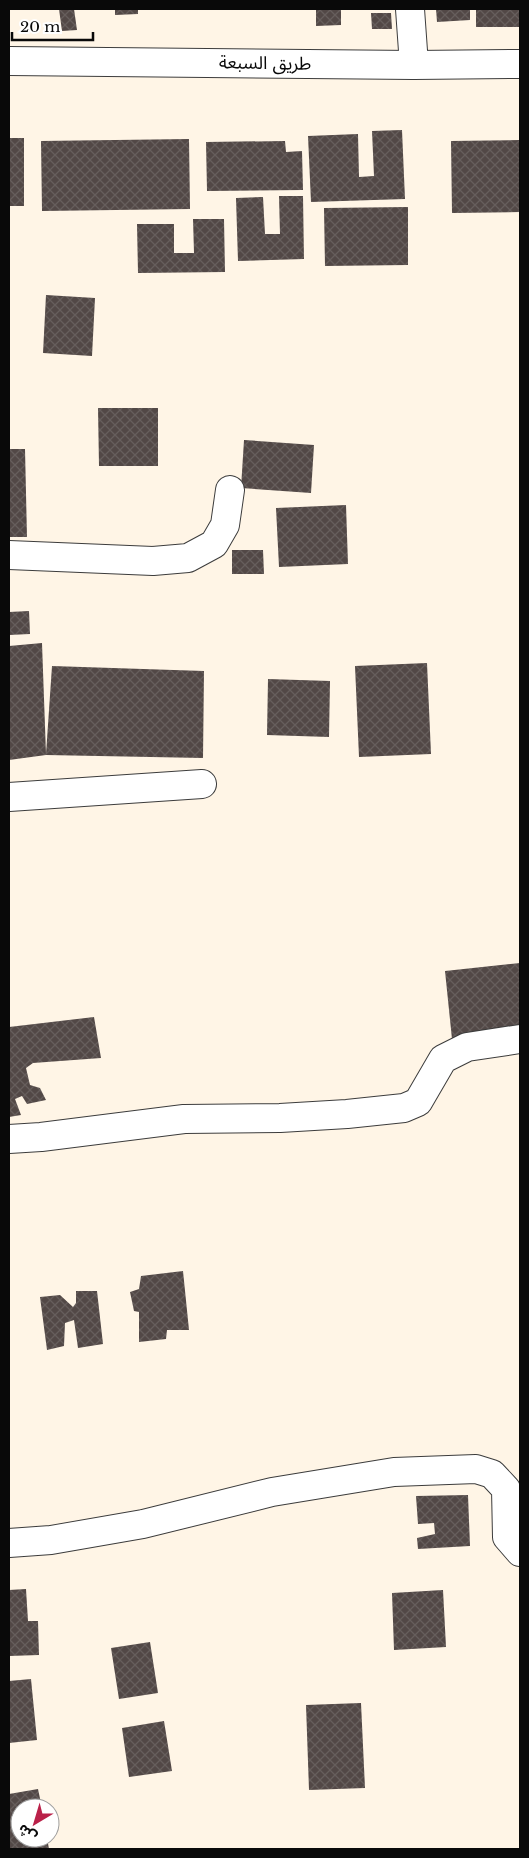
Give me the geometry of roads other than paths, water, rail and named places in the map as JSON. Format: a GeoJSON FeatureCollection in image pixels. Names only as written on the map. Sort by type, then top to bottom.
{"type":"FeatureCollection","features":[{"type":"Feature","properties":{"kind":"street"},"geometry":{"type":"LineString","coordinates":[[410,9],[414,65]]}},
{"type":"Feature","properties":{"kind":"street","name":"طريق السبعة"},"geometry":{"type":"LineString","coordinates":[[9,61],[414,65],[520,64]]}},
{"type":"Feature","properties":{"kind":"street"},"geometry":{"type":"LineString","coordinates":[[9,555],[153,561],[188,558],[214,544],[225,525],[230,490]]}},
{"type":"Feature","properties":{"kind":"street"},"geometry":{"type":"LineString","coordinates":[[9,797],[202,784]]}},
{"type":"Feature","properties":{"kind":"street"},"geometry":{"type":"LineString","coordinates":[[9,1139],[41,1137],[184,1119],[328,1115],[404,1108],[418,1102],[443,1059],[467,1047],[520,1039]]}},
{"type":"Feature","properties":{"kind":"street"},"geometry":{"type":"LineString","coordinates":[[9,1543],[51,1540],[143,1524],[272,1492],[394,1472],[476,1469],[492,1474],[506,1489],[507,1537],[520,1552]]}}]}
